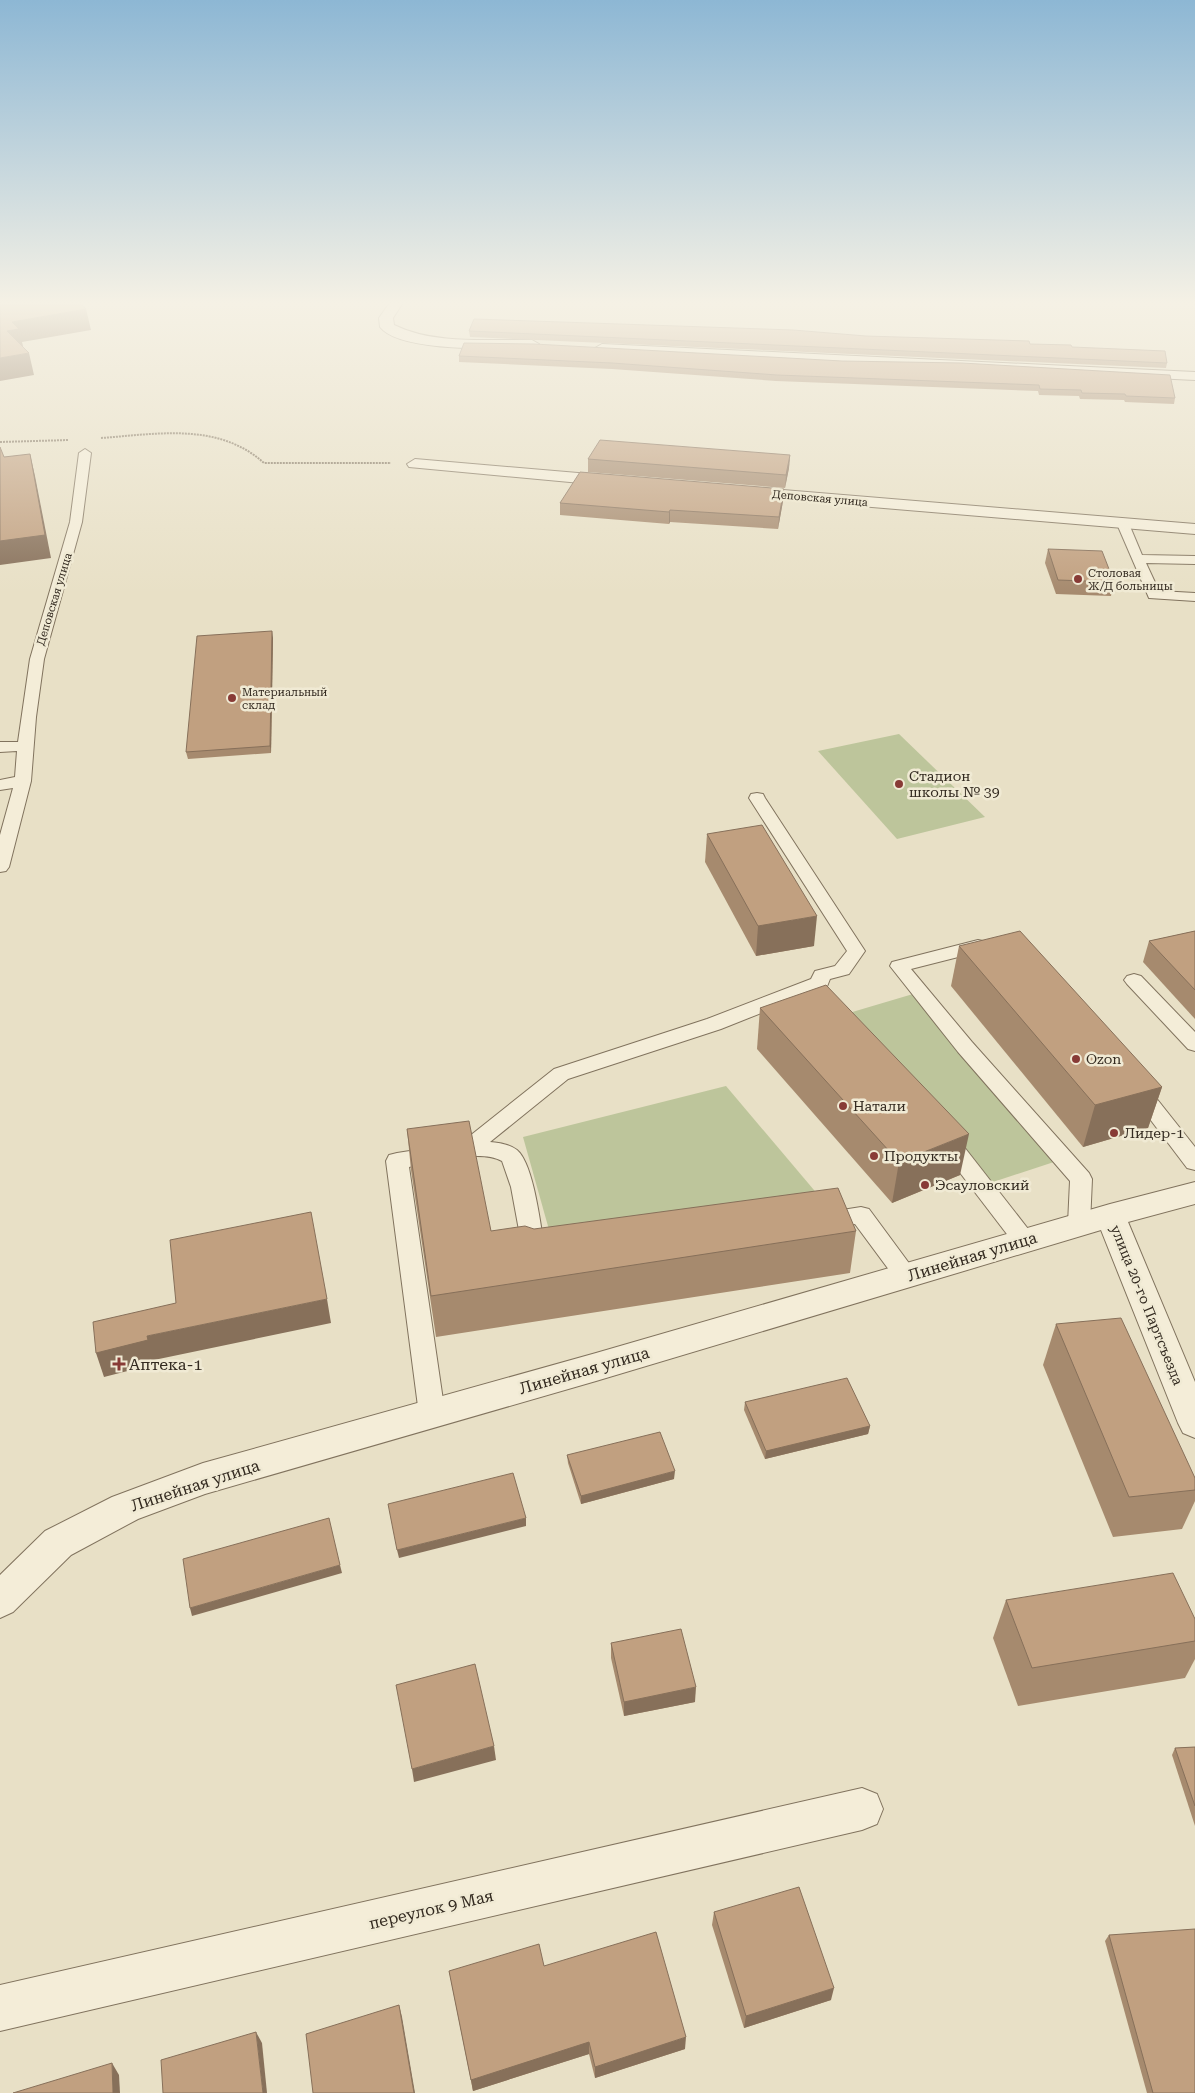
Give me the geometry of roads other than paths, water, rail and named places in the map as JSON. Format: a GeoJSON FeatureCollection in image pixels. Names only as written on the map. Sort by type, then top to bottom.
{"type":"FeatureCollection","features":[{"type":"Feature","properties":{"kind":"street"},"geometry":{"type":"LineString","coordinates":[[415,464],[633,482]]}},
{"type":"Feature","properties":{"kind":"street","name":"Деповская улица"},"geometry":{"type":"LineString","coordinates":[[732,491],[1195,529]]}},
{"type":"Feature","properties":{"kind":"street","name":"Линейная улица"},"geometry":{"type":"LineString","coordinates":[[0,1600],[58,1543],[125,1508],[203,1480],[1024,1240],[1195,1193]]}},
{"type":"Feature","properties":{"kind":"street","name":"улица 20-го Партсъезда"},"geometry":{"type":"LineString","coordinates":[[1094,1220],[1195,1423]]}},
{"type":"Feature","properties":{"kind":"street","name":"переулок 9 Мая"},"geometry":{"type":"LineString","coordinates":[[0,2008],[862,1809]]}},
{"type":"Feature","properties":{"kind":"lane","name":"Деповская улица"},"geometry":{"type":"LineString","coordinates":[[25,746],[30,689],[43,630],[77,523],[84,487],[85,453]]}},
{"type":"Feature","properties":{"kind":"lane"},"geometry":{"type":"LineString","coordinates":[[1122,524],[1154,595],[1195,597]]}},
{"type":"Feature","properties":{"kind":"lane"},"geometry":{"type":"LineString","coordinates":[[1137,559],[1195,560]]}},
{"type":"Feature","properties":{"kind":"lane"},"geometry":{"type":"LineString","coordinates":[[0,747],[25,746],[23,781],[0,867]]}},
{"type":"Feature","properties":{"kind":"lane"},"geometry":{"type":"LineString","coordinates":[[0,785],[23,781]]}},
{"type":"Feature","properties":{"kind":"lane"},"geometry":{"type":"LineString","coordinates":[[757,798],[856,951],[842,970],[822,975],[816,990],[847,1025]]}},
{"type":"Feature","properties":{"kind":"lane"},"geometry":{"type":"LineString","coordinates":[[1005,950],[978,946],[899,966],[965,1047],[1081,1179],[1094,1220]]}},
{"type":"Feature","properties":{"kind":"lane"},"geometry":{"type":"LineString","coordinates":[[1134,980],[1195,1044]]}},
{"type":"Feature","properties":{"kind":"lane"},"geometry":{"type":"LineString","coordinates":[[466,1150],[561,1074],[714,1024],[819,983]]}},
{"type":"Feature","properties":{"kind":"lane"},"geometry":{"type":"LineString","coordinates":[[1123,1070],[1195,1162]]}},
{"type":"Feature","properties":{"kind":"lane"},"geometry":{"type":"LineString","coordinates":[[936,1127],[1024,1240]]}},
{"type":"Feature","properties":{"kind":"lane"},"geometry":{"type":"LineString","coordinates":[[432,1414],[397,1161],[466,1150],[492,1149],[510,1156],[515,1164],[523,1195],[535,1259],[555,1256]]}},
{"type":"Feature","properties":{"kind":"lane"},"geometry":{"type":"LineString","coordinates":[[801,1223],[861,1215],[906,1276]]}},
{"type":"Feature","properties":{"kind":"place","name":"Столовая Ж/Д больницы"},"geometry":{"type":"Point","coordinates":[1078,579]}},
{"type":"Feature","properties":{"kind":"place","name":"Материальный склад"},"geometry":{"type":"Point","coordinates":[232,698]}},
{"type":"Feature","properties":{"kind":"place","name":"Стадион школы № 39"},"geometry":{"type":"Point","coordinates":[899,784]}},
{"type":"Feature","properties":{"kind":"place","name":"Ozon"},"geometry":{"type":"Point","coordinates":[1076,1059]}},
{"type":"Feature","properties":{"kind":"place","name":"Натали"},"geometry":{"type":"Point","coordinates":[843,1106]}},
{"type":"Feature","properties":{"kind":"place","name":"Лидер-1"},"geometry":{"type":"Point","coordinates":[1114,1133]}},
{"type":"Feature","properties":{"kind":"place","name":"Продукты"},"geometry":{"type":"Point","coordinates":[874,1156]}},
{"type":"Feature","properties":{"kind":"place","name":"Эсауловский"},"geometry":{"type":"Point","coordinates":[925,1185]}},
{"type":"Feature","properties":{"kind":"place","name":"Аптека-1"},"geometry":{"type":"Point","coordinates":[119,1364]}}]}
